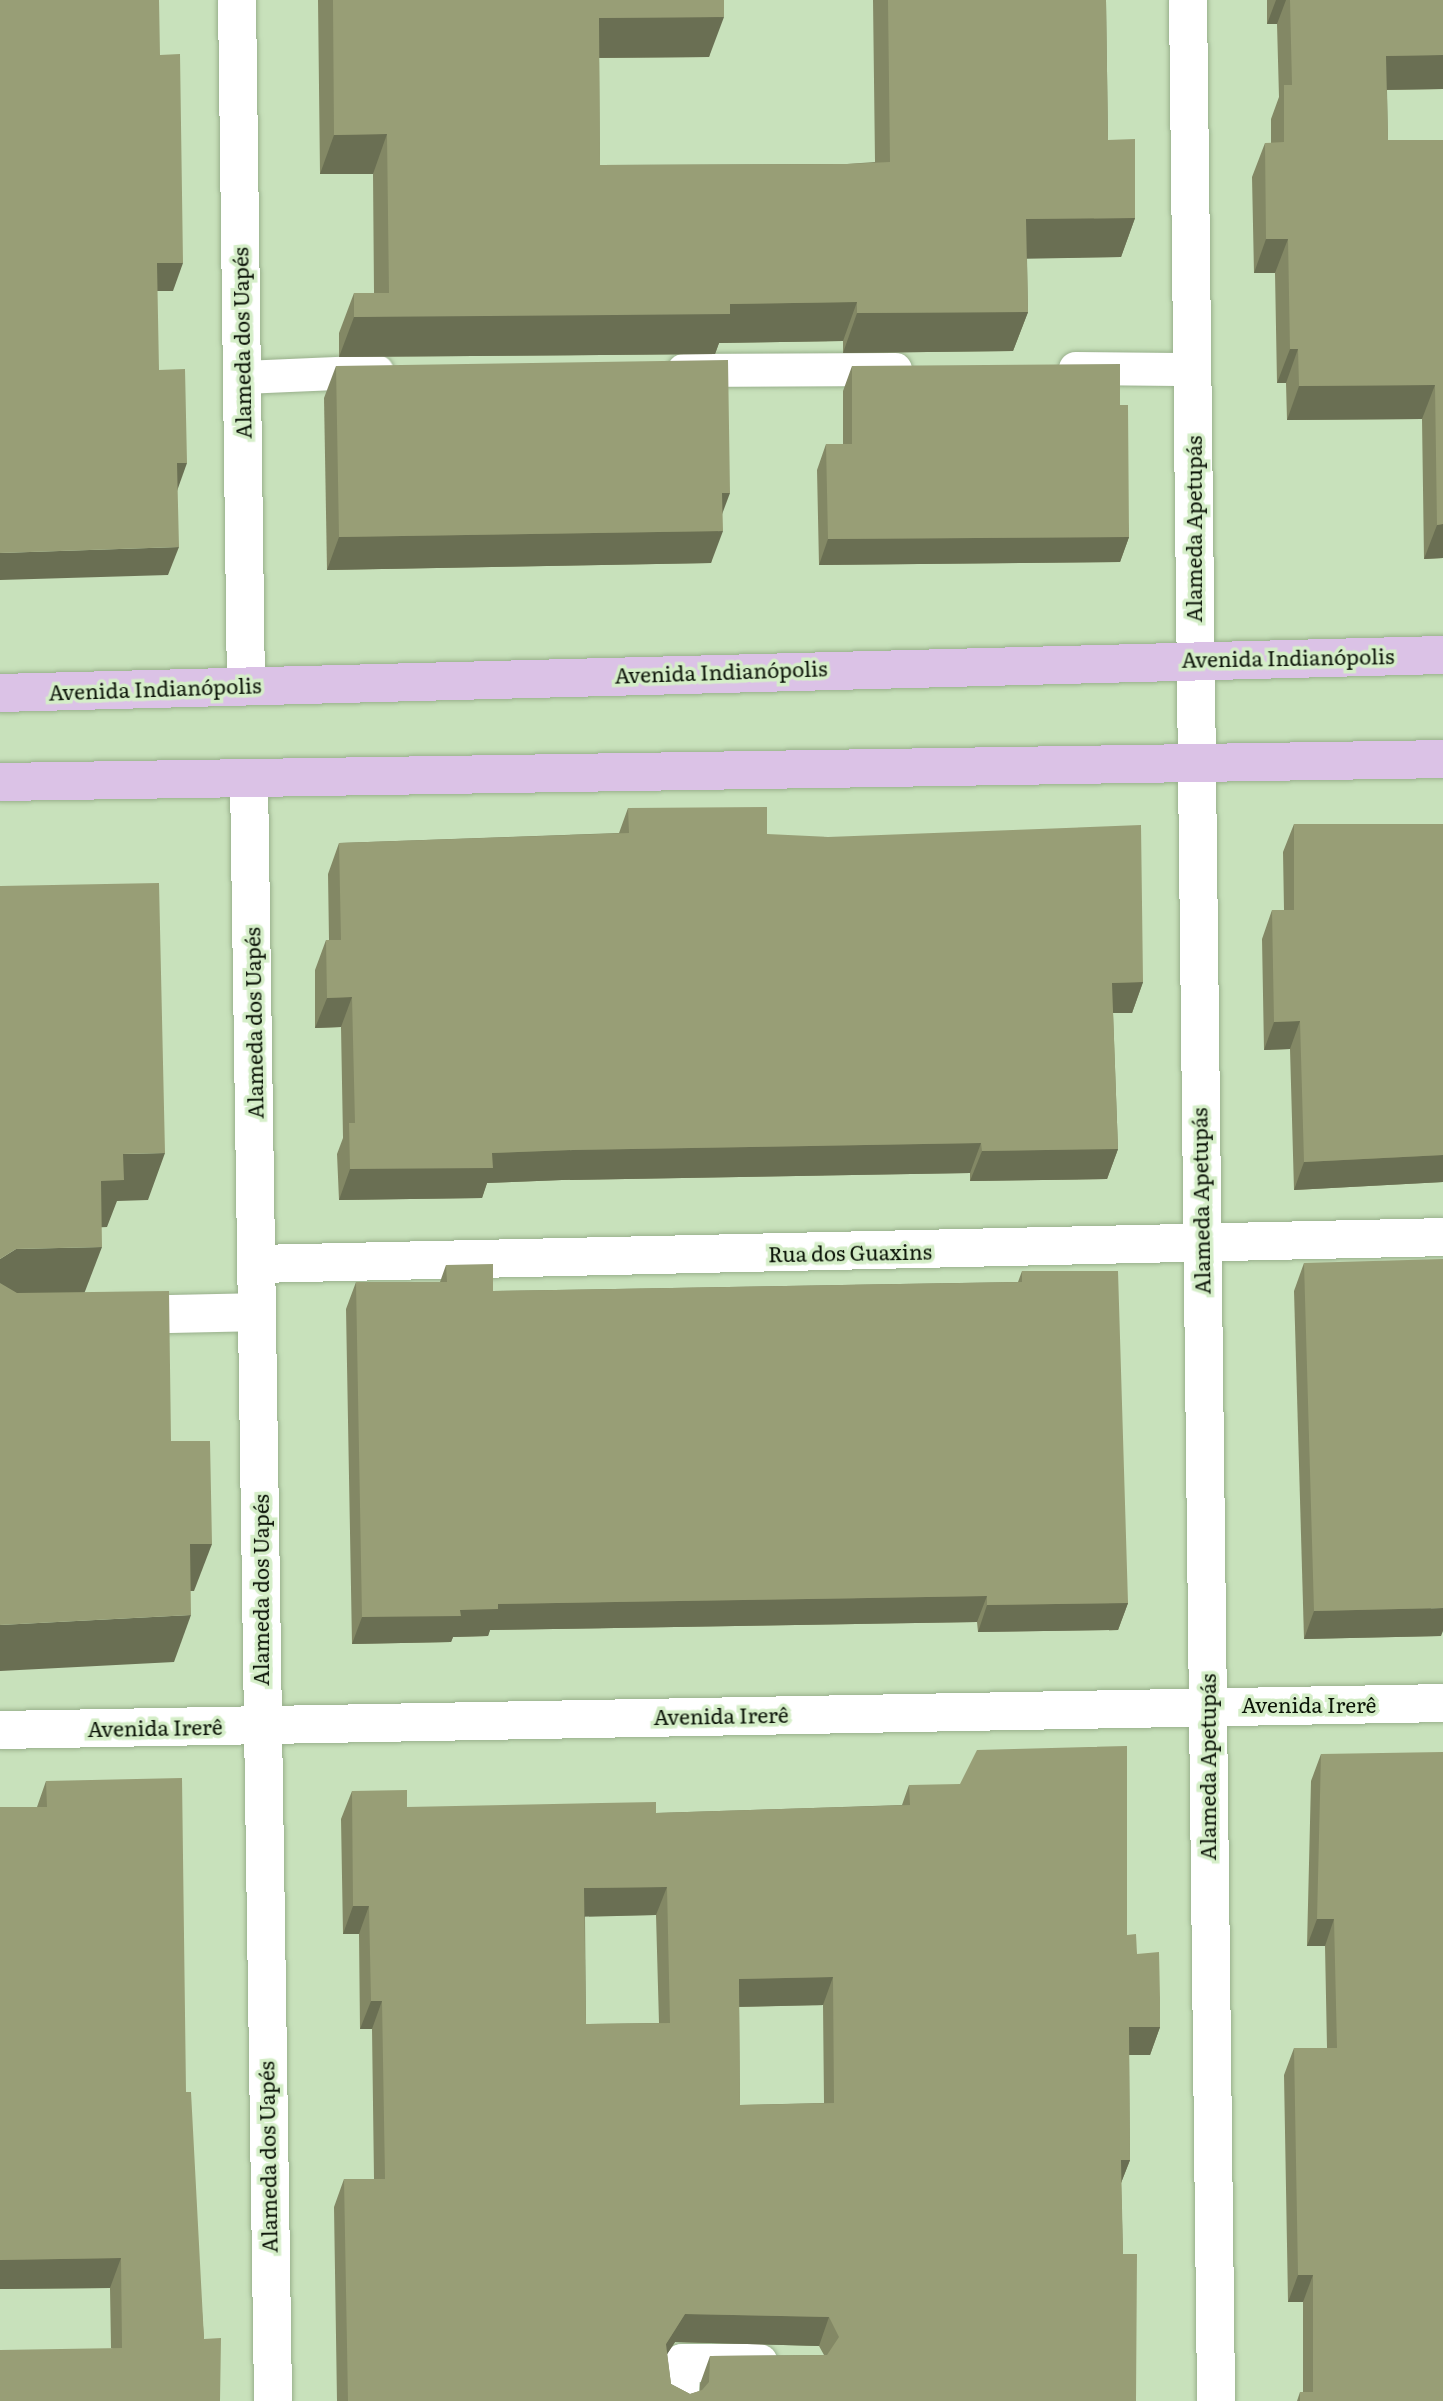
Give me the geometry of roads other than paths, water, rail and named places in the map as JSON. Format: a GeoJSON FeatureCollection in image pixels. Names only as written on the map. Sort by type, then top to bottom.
{"type":"FeatureCollection","features":[{"type":"Feature","properties":{"kind":"main road","name":"Avenida Indianópolis"},"geometry":{"type":"LineString","coordinates":[[0,694],[1194,657],[1443,655]]}},
{"type":"Feature","properties":{"kind":"main road"},"geometry":{"type":"LineString","coordinates":[[0,782],[1443,759]]}},
{"type":"Feature","properties":{"kind":"street","name":"Alameda dos Uapés"},"geometry":{"type":"LineString","coordinates":[[237,0],[246,685]]}},
{"type":"Feature","properties":{"kind":"street","name":"Alameda Apetupás"},"geometry":{"type":"LineString","coordinates":[[1188,0],[1216,2401]]}},
{"type":"Feature","properties":{"kind":"street","name":"Alameda dos Uapés"},"geometry":{"type":"LineString","coordinates":[[249,779],[273,2401]]}},
{"type":"Feature","properties":{"kind":"street","name":"Rua dos Guaxins"},"geometry":{"type":"LineString","coordinates":[[257,1264],[1443,1237]]}},
{"type":"Feature","properties":{"kind":"street"},"geometry":{"type":"LineString","coordinates":[[81,1316],[257,1312]]}},
{"type":"Feature","properties":{"kind":"street","name":"Avenida Irerê"},"geometry":{"type":"LineString","coordinates":[[0,1730],[1207,1704],[1443,1703]]}},
{"type":"Feature","properties":{"kind":"street"},"geometry":{"type":"LineString","coordinates":[[679,2401],[677,2372],[684,2362],[794,2364]]}},
{"type":"Feature","properties":{"kind":"lane"},"geometry":{"type":"LineString","coordinates":[[645,370],[923,368]]}},
{"type":"Feature","properties":{"kind":"lane"},"geometry":{"type":"LineString","coordinates":[[1048,368],[1192,369]]}},
{"type":"Feature","properties":{"kind":"lane"},"geometry":{"type":"LineString","coordinates":[[242,377],[408,371]]}}]}
